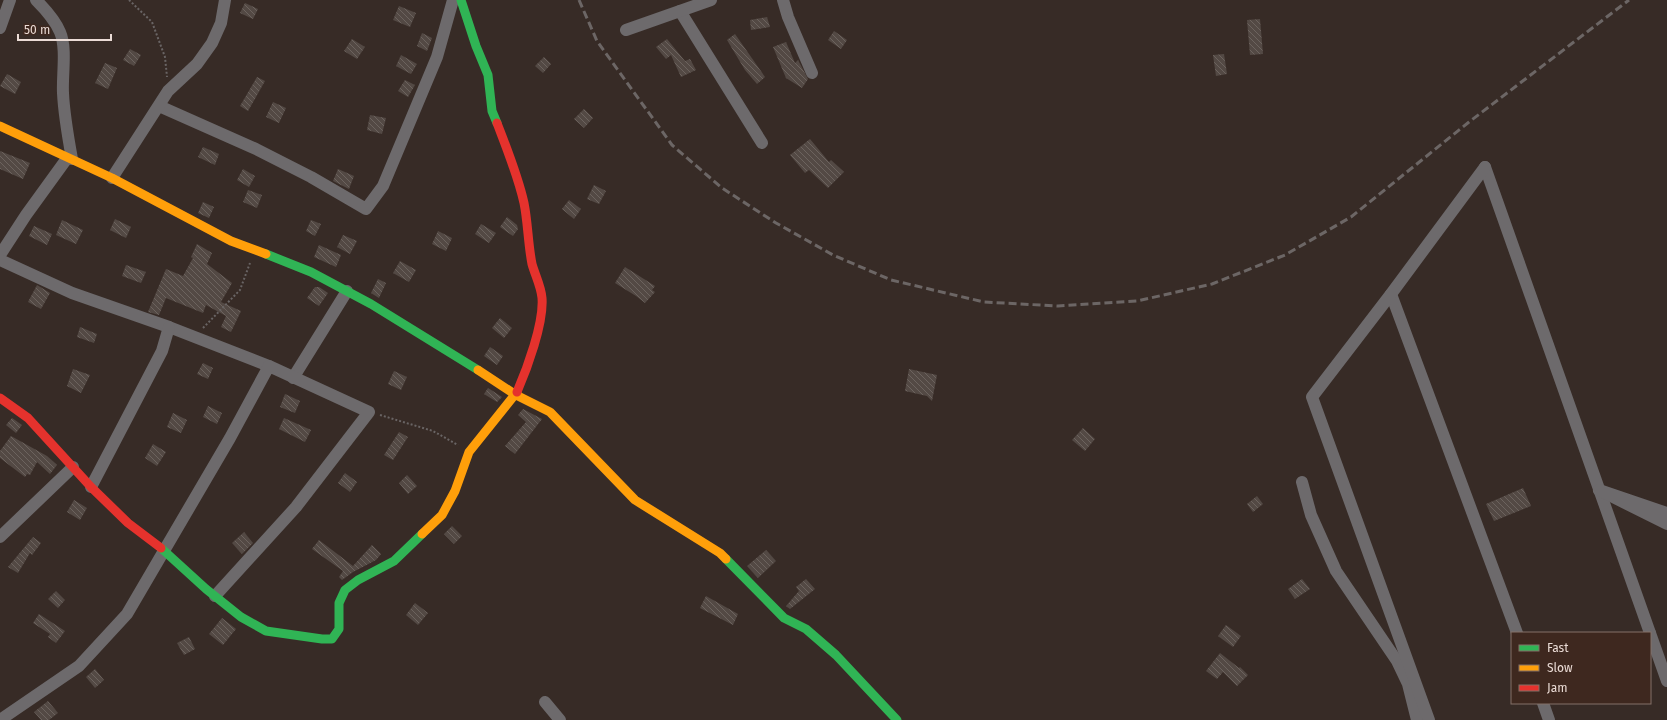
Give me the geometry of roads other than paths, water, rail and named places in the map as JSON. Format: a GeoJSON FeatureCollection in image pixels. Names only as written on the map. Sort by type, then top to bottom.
{"type":"FeatureCollection","features":[{"type":"Feature","properties":{"kind":"street"},"geometry":{"type":"LineString","coordinates":[[0,28],[10,0]]}},
{"type":"Feature","properties":{"kind":"street"},"geometry":{"type":"LineString","coordinates":[[0,255],[26,214],[70,158],[62,91],[64,59],[60,32],[45,9],[36,0]]}},
{"type":"Feature","properties":{"kind":"street"},"geometry":{"type":"LineString","coordinates":[[112,178],[168,91],[197,64],[212,43],[221,23],[225,0]]}},
{"type":"Feature","properties":{"kind":"street"},"geometry":{"type":"LineString","coordinates":[[159,106],[256,149],[311,177],[366,209],[383,186],[434,64],[453,0]]}},
{"type":"Feature","properties":{"kind":"street"},"geometry":{"type":"LineString","coordinates":[[0,398],[28,418],[91,487],[128,523],[164,550],[215,596],[241,617],[266,631],[322,639],[332,639],[339,629],[339,602],[345,590],[358,580],[394,561],[442,515],[455,491],[469,452],[485,430],[516,395],[528,367],[540,314],[542,299],[540,287],[532,264],[524,204],[514,167],[492,112],[488,76],[476,46],[461,0]]}},
{"type":"Feature","properties":{"kind":"street"},"geometry":{"type":"LineString","coordinates":[[626,30],[712,0]]}},
{"type":"Feature","properties":{"kind":"street"},"geometry":{"type":"LineString","coordinates":[[783,0],[788,17],[812,73]]}},
{"type":"Feature","properties":{"kind":"street"},"geometry":{"type":"LineString","coordinates":[[680,11],[762,143]]}},
{"type":"Feature","properties":{"kind":"street"},"geometry":{"type":"LineString","coordinates":[[0,126],[112,178],[231,242],[311,272],[371,304],[442,347],[516,395],[550,412],[635,500],[720,553],[784,618],[806,629],[836,655],[897,720]]}},
{"type":"Feature","properties":{"kind":"street"},"geometry":{"type":"LineString","coordinates":[[1429,720],[1312,398],[1485,167],[1650,632]]}},
{"type":"Feature","properties":{"kind":"street"},"geometry":{"type":"LineString","coordinates":[[0,260],[72,293],[170,327],[269,366],[370,412],[296,507],[215,596]]}},
{"type":"Feature","properties":{"kind":"street"},"geometry":{"type":"LineString","coordinates":[[293,378],[347,291]]}},
{"type":"Feature","properties":{"kind":"street"},"geometry":{"type":"LineString","coordinates":[[1391,294],[1517,632]]}},
{"type":"Feature","properties":{"kind":"street"},"geometry":{"type":"LineString","coordinates":[[91,487],[162,351],[170,327]]}},
{"type":"Feature","properties":{"kind":"street"},"geometry":{"type":"LineString","coordinates":[[0,720],[79,666],[127,614],[230,438],[269,366]]}},
{"type":"Feature","properties":{"kind":"street"},"geometry":{"type":"LineString","coordinates":[[0,537],[74,467]]}},
{"type":"Feature","properties":{"kind":"street"},"geometry":{"type":"LineString","coordinates":[[1302,482],[1311,515],[1336,571],[1397,661],[1408,684],[1417,720]]}},
{"type":"Feature","properties":{"kind":"street"},"geometry":{"type":"LineString","coordinates":[[1599,490],[1667,513]]}},
{"type":"Feature","properties":{"kind":"street"},"geometry":{"type":"LineString","coordinates":[[1599,490],[1667,524]]}},
{"type":"Feature","properties":{"kind":"street"},"geometry":{"type":"LineString","coordinates":[[1651,636],[1667,681]]}},
{"type":"Feature","properties":{"kind":"street"},"geometry":{"type":"LineString","coordinates":[[545,702],[560,720]]}},
{"type":"Feature","properties":{"kind":"street"},"geometry":{"type":"LineString","coordinates":[[1543,704],[1549,720]]}},
{"type":"Feature","properties":{"kind":"railway"},"geometry":{"type":"LineString","coordinates":[[579,0],[597,41],[672,145],[722,188],[776,223],[833,255],[891,280],[984,302],[1058,306],[1137,301],[1212,284],[1285,255],[1351,217],[1469,122],[1629,0]]}}]}
